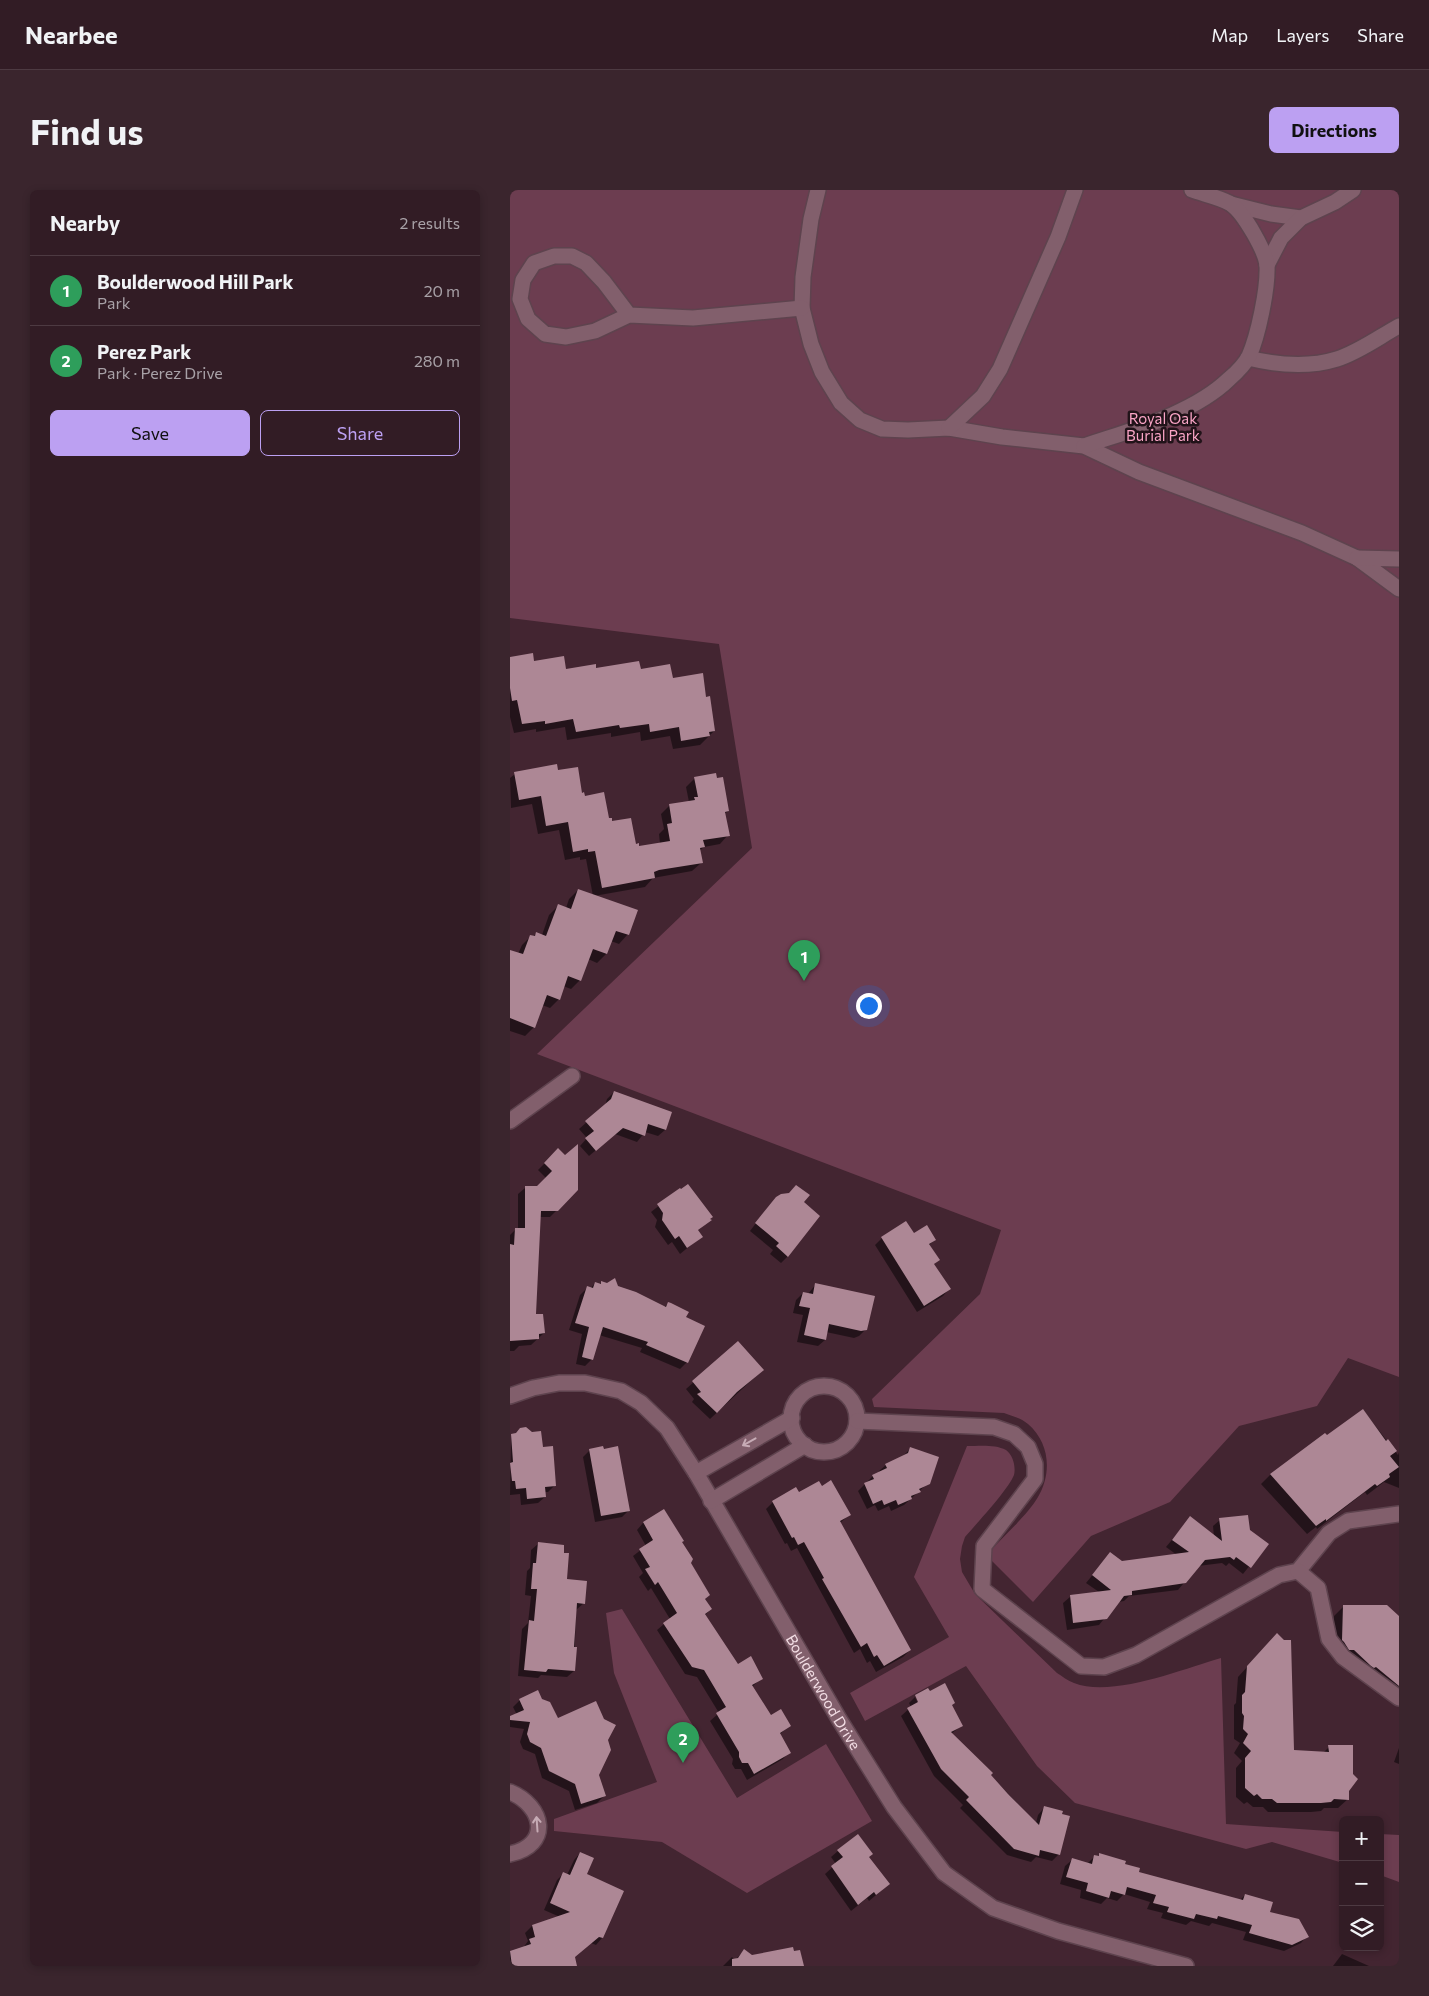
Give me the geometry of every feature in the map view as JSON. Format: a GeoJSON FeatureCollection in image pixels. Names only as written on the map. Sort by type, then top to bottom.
{"type":"FeatureCollection","features":[{"type":"Feature","properties":{"kind":"street"},"geometry":{"type":"LineString","coordinates":[[818,190],[803,277],[802,308],[822,372],[841,403],[860,420],[882,429],[949,428],[1002,437],[1084,446],[1139,472],[1302,534],[1357,558],[1399,589]]}},
{"type":"Feature","properties":{"kind":"street"},"geometry":{"type":"LineString","coordinates":[[949,428],[983,396],[1000,369],[1058,237],[1075,190]]}},
{"type":"Feature","properties":{"kind":"street"},"geometry":{"type":"LineString","coordinates":[[1192,190],[1231,204],[1271,214],[1301,218]]}},
{"type":"Feature","properties":{"kind":"street"},"geometry":{"type":"LineString","coordinates":[[1084,446],[1175,413],[1204,398],[1229,380],[1248,358],[1258,324],[1267,265],[1280,238],[1301,218],[1335,202],[1354,190]]}},
{"type":"Feature","properties":{"kind":"street"},"geometry":{"type":"LineString","coordinates":[[1231,204],[1244,219],[1257,240],[1267,265]]}},
{"type":"Feature","properties":{"kind":"street"},"geometry":{"type":"LineString","coordinates":[[629,315],[604,282],[586,263],[572,256],[554,256],[534,263],[523,280],[520,298],[528,319],[545,334],[566,337],[580,335],[612,324],[629,315],[693,318],[802,308]]}},
{"type":"Feature","properties":{"kind":"street"},"geometry":{"type":"LineString","coordinates":[[1248,358],[1272,363],[1305,365],[1337,359],[1399,326]]}},
{"type":"Feature","properties":{"kind":"street"},"geometry":{"type":"LineString","coordinates":[[1357,558],[1399,559]]}},
{"type":"Feature","properties":{"kind":"street"},"geometry":{"type":"LineString","coordinates":[[510,1121],[572,1076]]}},
{"type":"Feature","properties":{"kind":"street","name":"Boulderwood Drive"},"geometry":{"type":"LineString","coordinates":[[510,1396],[532,1388],[559,1383],[585,1384],[621,1391],[641,1403],[667,1428],[696,1473],[839,1719],[894,1807],[944,1873],[993,1908],[1058,1930],[1186,1966]]}},
{"type":"Feature","properties":{"kind":"street"},"geometry":{"type":"LineString","coordinates":[[826,1386],[843,1391],[851,1399],[856,1410],[857,1421],[851,1437],[838,1448],[827,1452],[816,1450],[806,1445],[795,1434],[792,1418],[794,1407],[800,1397],[809,1390],[826,1386]]}},
{"type":"Feature","properties":{"kind":"street"},"geometry":{"type":"LineString","coordinates":[[696,1473],[792,1418]]}},
{"type":"Feature","properties":{"kind":"street"},"geometry":{"type":"LineString","coordinates":[[857,1421],[994,1427],[1014,1434],[1028,1448],[1035,1464],[1035,1479],[984,1546],[982,1589],[1081,1666],[1104,1667],[1136,1655],[1279,1575],[1298,1571],[1329,1533],[1348,1521],[1399,1514]]}},
{"type":"Feature","properties":{"kind":"street"},"geometry":{"type":"LineString","coordinates":[[711,1501],[806,1445]]}},
{"type":"Feature","properties":{"kind":"street"},"geometry":{"type":"LineString","coordinates":[[1298,1571],[1318,1588],[1329,1639],[1338,1651],[1343,1657],[1399,1698]]}},
{"type":"Feature","properties":{"kind":"street"},"geometry":{"type":"LineString","coordinates":[[510,1792],[522,1797],[532,1808],[539,1821],[538,1832],[533,1843],[522,1851],[510,1854]]}},
{"type":"Feature","properties":{"kind":"green space","name":"Royal Oak Burial Park"},"geometry":{"type":"Polygon","coordinates":[[[510,190],[1399,190],[1399,1377],[1348,1358],[1317,1406],[1239,1426],[1170,1502],[1091,1536],[1033,1602],[992,1561],[992,1549],[1029,1510],[1042,1488],[1047,1468],[1045,1449],[1035,1432],[1022,1420],[1004,1413],[874,1407],[872,1399],[980,1294],[1001,1230],[537,1054],[752,848],[719,644],[510,618],[510,190]]]}},
{"type":"Feature","properties":{"kind":"green space"},"geometry":{"type":"Polygon","coordinates":[[[967,1446],[992,1446],[1006,1450],[1013,1461],[1014,1475],[1006,1489],[965,1537],[962,1546],[960,1559],[962,1572],[975,1594],[1057,1673],[1074,1683],[1090,1687],[1127,1685],[1168,1675],[1221,1658],[1226,1824],[1339,1832],[1339,1862],[1272,1842],[1246,1849],[1075,1803],[1037,1766],[966,1666],[865,1721],[850,1693],[949,1637],[914,1577],[967,1446]]]}},
{"type":"Feature","properties":{"kind":"green space"},"geometry":{"type":"Polygon","coordinates":[[[622,1609],[737,1798],[826,1744],[872,1821],[747,1893],[662,1842],[554,1831],[554,1819],[657,1782],[614,1673],[606,1613],[622,1609]]]}},
{"type":"Feature","properties":{"kind":"green space"},"geometry":{"type":"Polygon","coordinates":[[[1384,1834],[1399,1835],[1399,1882],[1384,1876],[1384,1834]]]}},
{"type":"Feature","properties":{"kind":"building"},"geometry":{"type":"Polygon","coordinates":[[[533,653],[534,661],[564,656],[566,669],[596,664],[596,668],[639,661],[641,669],[670,664],[673,678],[703,673],[706,697],[710,696],[715,731],[709,732],[710,736],[681,741],[679,727],[650,732],[649,724],[620,728],[619,725],[576,732],[573,719],[545,724],[545,721],[522,724],[517,700],[512,701],[510,657],[533,653]]]}},
{"type":"Feature","properties":{"kind":"building"},"geometry":{"type":"Polygon","coordinates":[[[557,764],[558,770],[578,767],[582,793],[584,792],[585,796],[604,792],[609,818],[612,818],[612,821],[631,818],[636,844],[639,843],[639,846],[670,841],[667,824],[672,823],[669,804],[695,800],[694,797],[698,797],[694,777],[716,773],[717,778],[723,777],[729,811],[725,812],[730,836],[703,840],[705,847],[700,848],[703,863],[659,870],[654,872],[655,878],[602,888],[595,851],[588,852],[588,849],[573,852],[568,822],[546,826],[541,796],[519,800],[514,772],[557,764]]]}},
{"type":"Feature","properties":{"kind":"building"},"geometry":{"type":"Polygon","coordinates":[[[578,889],[638,910],[629,935],[616,931],[607,954],[593,949],[581,981],[568,976],[560,1000],[547,995],[535,1028],[510,1018],[510,950],[523,954],[530,935],[535,936],[536,932],[546,936],[558,904],[571,909],[578,889]]]}},
{"type":"Feature","properties":{"kind":"building"},"geometry":{"type":"Polygon","coordinates":[[[614,1091],[672,1112],[666,1130],[648,1124],[645,1136],[623,1128],[596,1151],[585,1138],[594,1131],[585,1121],[611,1099],[614,1091]]]}},
{"type":"Feature","properties":{"kind":"building"},"geometry":{"type":"Polygon","coordinates":[[[578,1144],[578,1190],[558,1211],[541,1211],[536,1314],[543,1314],[545,1333],[539,1334],[539,1339],[510,1341],[510,1244],[514,1245],[515,1228],[525,1228],[525,1186],[537,1186],[552,1171],[544,1163],[558,1148],[565,1155],[578,1144]]]}},
{"type":"Feature","properties":{"kind":"building"},"geometry":{"type":"Polygon","coordinates":[[[688,1184],[713,1217],[710,1219],[712,1220],[698,1230],[703,1237],[687,1248],[679,1236],[675,1239],[662,1220],[663,1213],[657,1204],[688,1184]]]}},
{"type":"Feature","properties":{"kind":"building"},"geometry":{"type":"Polygon","coordinates":[[[796,1185],[810,1195],[804,1202],[820,1216],[788,1257],[776,1246],[779,1243],[755,1223],[776,1197],[789,1193],[796,1185]]]}},
{"type":"Feature","properties":{"kind":"building"},"geometry":{"type":"Polygon","coordinates":[[[906,1221],[914,1233],[927,1225],[936,1240],[929,1244],[940,1260],[934,1264],[951,1289],[924,1306],[881,1237],[906,1221]]]}},
{"type":"Feature","properties":{"kind":"building"},"geometry":{"type":"Polygon","coordinates":[[[615,1278],[618,1286],[636,1292],[666,1307],[668,1302],[671,1303],[689,1312],[686,1317],[705,1326],[688,1363],[646,1345],[648,1342],[603,1327],[593,1360],[582,1357],[589,1327],[575,1323],[587,1286],[593,1288],[595,1282],[607,1283],[615,1278]]]}},
{"type":"Feature","properties":{"kind":"building"},"geometry":{"type":"Polygon","coordinates":[[[815,1283],[875,1296],[867,1330],[861,1331],[829,1324],[826,1340],[804,1335],[810,1308],[799,1306],[803,1292],[813,1294],[815,1283]]]}},
{"type":"Feature","properties":{"kind":"building"},"geometry":{"type":"Polygon","coordinates":[[[738,1341],[764,1370],[737,1392],[717,1413],[697,1394],[701,1392],[692,1381],[738,1341]]]}},
{"type":"Feature","properties":{"kind":"building"},"geometry":{"type":"Polygon","coordinates":[[[1363,1409],[1386,1441],[1388,1439],[1397,1451],[1390,1456],[1399,1467],[1389,1474],[1390,1477],[1377,1486],[1375,1484],[1326,1521],[1326,1519],[1316,1526],[1270,1474],[1325,1433],[1327,1435],[1363,1409]]]}},
{"type":"Feature","properties":{"kind":"building"},"geometry":{"type":"Polygon","coordinates":[[[526,1427],[532,1432],[541,1431],[543,1447],[553,1446],[556,1486],[545,1487],[546,1497],[527,1499],[526,1488],[516,1489],[515,1481],[512,1481],[510,1463],[513,1462],[511,1434],[516,1433],[520,1428],[526,1427]]]}},
{"type":"Feature","properties":{"kind":"building"},"geometry":{"type":"Polygon","coordinates":[[[603,1446],[604,1449],[618,1446],[630,1511],[601,1516],[589,1449],[603,1446]]]}},
{"type":"Feature","properties":{"kind":"building"},"geometry":{"type":"Polygon","coordinates":[[[910,1447],[939,1457],[930,1484],[919,1489],[921,1492],[911,1496],[912,1499],[898,1505],[896,1500],[884,1505],[882,1500],[873,1504],[864,1483],[874,1479],[872,1475],[887,1468],[885,1464],[908,1453],[910,1447]]]}},
{"type":"Feature","properties":{"kind":"building"},"geometry":{"type":"Polygon","coordinates":[[[831,1480],[851,1515],[840,1521],[911,1650],[884,1666],[877,1655],[874,1657],[867,1643],[861,1647],[822,1579],[824,1578],[804,1542],[798,1545],[794,1537],[792,1538],[772,1501],[796,1487],[799,1492],[819,1481],[822,1486],[831,1480]]]}},
{"type":"Feature","properties":{"kind":"building"},"geometry":{"type":"Polygon","coordinates":[[[664,1509],[684,1541],[682,1542],[693,1559],[691,1563],[710,1595],[705,1599],[712,1609],[705,1614],[738,1664],[751,1656],[763,1679],[752,1685],[771,1715],[781,1709],[791,1726],[780,1733],[791,1753],[754,1774],[748,1763],[742,1763],[739,1752],[716,1713],[726,1707],[704,1670],[692,1667],[663,1623],[677,1613],[658,1582],[655,1585],[645,1569],[650,1567],[639,1549],[653,1540],[643,1522],[664,1509]]]}},
{"type":"Feature","properties":{"kind":"building"},"geometry":{"type":"Polygon","coordinates":[[[1248,1515],[1250,1530],[1269,1544],[1251,1568],[1236,1557],[1234,1560],[1230,1557],[1205,1560],[1186,1583],[1132,1591],[1132,1595],[1124,1596],[1107,1619],[1073,1623],[1070,1595],[1111,1590],[1092,1575],[1110,1552],[1122,1561],[1189,1552],[1172,1540],[1190,1516],[1222,1541],[1219,1518],[1248,1515]]]}},
{"type":"Feature","properties":{"kind":"building"},"geometry":{"type":"Polygon","coordinates":[[[538,1542],[564,1545],[564,1553],[569,1553],[567,1579],[587,1581],[585,1604],[577,1603],[574,1647],[577,1647],[575,1671],[548,1669],[546,1672],[524,1670],[529,1620],[534,1621],[537,1589],[531,1589],[533,1563],[536,1563],[538,1542]]]}},
{"type":"Feature","properties":{"kind":"building"},"geometry":{"type":"Polygon","coordinates":[[[1343,1605],[1387,1605],[1399,1616],[1399,1686],[1376,1667],[1371,1666],[1354,1650],[1349,1650],[1342,1640],[1343,1605]]]}},
{"type":"Feature","properties":{"kind":"building"},"geometry":{"type":"Polygon","coordinates":[[[1277,1633],[1284,1640],[1291,1640],[1294,1750],[1329,1752],[1328,1745],[1353,1745],[1353,1774],[1358,1779],[1349,1791],[1349,1800],[1334,1799],[1331,1802],[1321,1803],[1277,1803],[1272,1799],[1262,1799],[1257,1794],[1254,1796],[1245,1788],[1245,1758],[1251,1751],[1243,1743],[1248,1734],[1243,1729],[1244,1716],[1242,1713],[1242,1695],[1245,1692],[1247,1666],[1277,1633]]]}},
{"type":"Feature","properties":{"kind":"building"},"geometry":{"type":"Polygon","coordinates":[[[945,1683],[955,1703],[952,1705],[963,1726],[951,1732],[993,1773],[991,1775],[1008,1794],[1039,1825],[1044,1806],[1063,1811],[1062,1814],[1070,1816],[1060,1855],[1040,1850],[1039,1856],[1014,1849],[966,1800],[969,1797],[941,1769],[907,1708],[918,1702],[915,1695],[928,1688],[930,1691],[945,1683]]]}},
{"type":"Feature","properties":{"kind":"building"},"geometry":{"type":"Polygon","coordinates":[[[538,1690],[542,1699],[550,1702],[558,1718],[596,1701],[604,1719],[616,1725],[608,1740],[611,1750],[599,1775],[606,1796],[581,1804],[575,1784],[549,1771],[541,1748],[530,1742],[527,1734],[530,1722],[510,1720],[510,1716],[524,1710],[519,1699],[538,1690]]]}},
{"type":"Feature","properties":{"kind":"building"},"geometry":{"type":"Polygon","coordinates":[[[858,1834],[873,1854],[869,1857],[890,1884],[876,1895],[874,1892],[858,1905],[831,1866],[843,1857],[837,1850],[858,1834]]]}},
{"type":"Feature","properties":{"kind":"building"},"geometry":{"type":"Polygon","coordinates":[[[580,1852],[594,1858],[587,1874],[624,1891],[603,1938],[599,1937],[575,1957],[577,1966],[512,1966],[510,1951],[531,1944],[529,1939],[535,1937],[532,1925],[570,1912],[550,1903],[563,1872],[570,1875],[580,1852]]]}},
{"type":"Feature","properties":{"kind":"building"},"geometry":{"type":"Polygon","coordinates":[[[1099,1853],[1126,1861],[1125,1864],[1140,1868],[1139,1872],[1243,1900],[1245,1894],[1273,1902],[1270,1912],[1299,1919],[1309,1937],[1292,1945],[1249,1933],[1252,1925],[1218,1916],[1217,1919],[1196,1914],[1194,1919],[1167,1912],[1169,1907],[1153,1903],[1156,1895],[1127,1887],[1125,1895],[1111,1891],[1109,1898],[1086,1891],[1088,1883],[1066,1877],[1072,1858],[1092,1864],[1094,1855],[1099,1856],[1099,1853]]]}},
{"type":"Feature","properties":{"kind":"building"},"geometry":{"type":"Polygon","coordinates":[[[793,1947],[794,1951],[800,1950],[804,1966],[732,1966],[732,1959],[738,1958],[744,1949],[752,1955],[793,1947]]]}},
{"type":"Feature","properties":{"kind":"place","name":"Boulderwood Hill Park"},"geometry":{"type":"Point","coordinates":[804,981]}},
{"type":"Feature","properties":{"kind":"place","name":"Perez Park"},"geometry":{"type":"Point","coordinates":[683,1763]}}]}
